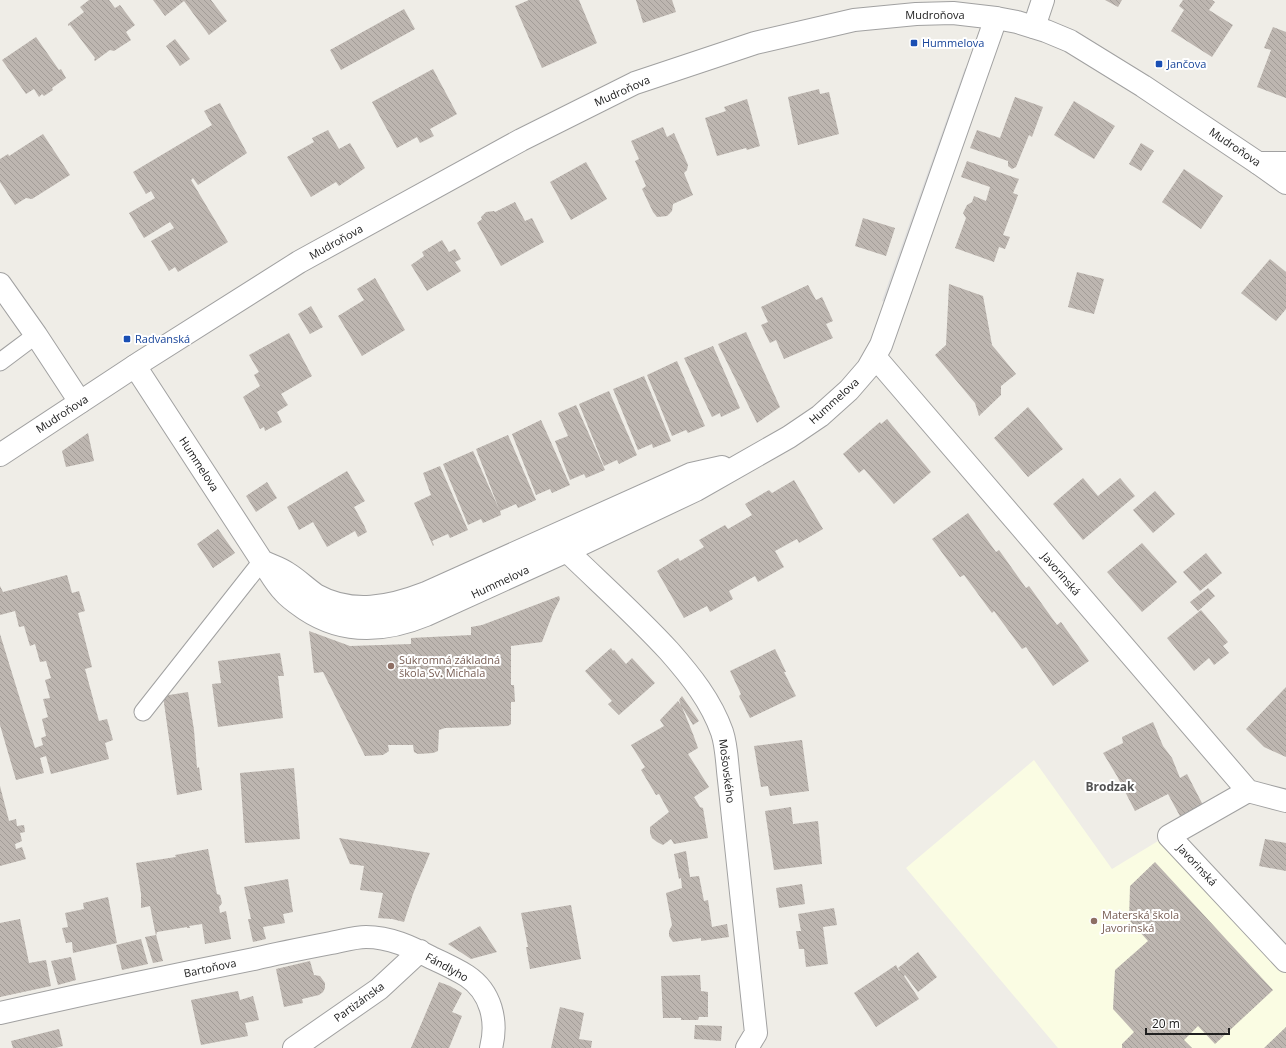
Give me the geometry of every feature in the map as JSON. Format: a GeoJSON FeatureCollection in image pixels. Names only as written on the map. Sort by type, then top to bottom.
{"type":"FeatureCollection","features":[{"type":"Feature","properties":{"kind":"street"},"geometry":{"type":"LineString","coordinates":[[1034,27],[1043,0]]}},
{"type":"Feature","properties":{"kind":"street","name":"Mudroňova"},"geometry":{"type":"LineString","coordinates":[[0,455],[135,366],[299,262],[521,140],[635,83],[755,43],[854,20],[883,16],[953,13],[996,18],[1034,27],[1058,35],[1081,47],[1143,86],[1286,183]]}},
{"type":"Feature","properties":{"kind":"street","name":"Hummelova"},"geometry":{"type":"LineString","coordinates":[[135,366],[283,592],[313,615],[337,625],[347,627],[369,629],[400,624],[426,615],[696,490],[789,437],[820,416],[853,386],[875,357],[885,334],[996,18]]}},
{"type":"Feature","properties":{"kind":"street"},"geometry":{"type":"LineString","coordinates":[[1258,163],[1286,163]]}},
{"type":"Feature","properties":{"kind":"street"},"geometry":{"type":"LineString","coordinates":[[0,284],[80,402]]}},
{"type":"Feature","properties":{"kind":"street","name":"Javorinská"},"geometry":{"type":"LineString","coordinates":[[875,357],[1248,791],[1169,836],[1286,961]]}},
{"type":"Feature","properties":{"kind":"street","name":"Hummelova"},"geometry":{"type":"LineString","coordinates":[[262,561],[287,573],[315,594],[334,603],[360,607],[395,604],[426,593],[692,474],[744,462]]}},
{"type":"Feature","properties":{"kind":"street","name":"Mošovského"},"geometry":{"type":"LineString","coordinates":[[566,551],[645,626],[692,677],[707,700],[722,732],[725,744],[730,788],[756,1043]]}},
{"type":"Feature","properties":{"kind":"street"},"geometry":{"type":"LineString","coordinates":[[1248,791],[1286,801]]}},
{"type":"Feature","properties":{"kind":"street","name":"Bartoňova"},"geometry":{"type":"LineString","coordinates":[[0,1013],[361,937],[377,938],[401,943],[420,951]]}},
{"type":"Feature","properties":{"kind":"street","name":"Partizánska"},"geometry":{"type":"LineString","coordinates":[[294,1048],[379,988],[420,951]]}},
{"type":"Feature","properties":{"kind":"street","name":"Fándlyho"},"geometry":{"type":"LineString","coordinates":[[420,951],[468,977],[484,995],[491,1009],[494,1023],[494,1036],[491,1048]]}},
{"type":"Feature","properties":{"kind":"lane"},"geometry":{"type":"LineString","coordinates":[[0,362],[36,335]]}},
{"type":"Feature","properties":{"kind":"lane"},"geometry":{"type":"LineString","coordinates":[[143,712],[262,561]]}},
{"type":"Feature","properties":{"kind":"shaded area"},"geometry":{"type":"Polygon","coordinates":[[[965,68],[974,71],[890,303],[882,301],[965,68]]]}},
{"type":"Feature","properties":{"kind":"shaded area","name":"Materská škola Javorinská"},"geometry":{"type":"Polygon","coordinates":[[[1034,760],[1112,869],[1163,838],[1286,972],[1286,1048],[1058,1048],[906,868],[1034,760]]]}},
{"type":"Feature","properties":{"kind":"building"},"geometry":{"type":"Polygon","coordinates":[[[89,0],[109,0],[115,8],[120,5],[135,25],[126,32],[131,40],[114,51],[110,50],[95,61],[95,58],[70,25],[68,26],[68,24],[84,12],[80,7],[89,0]]]}},
{"type":"Feature","properties":{"kind":"building"},"geometry":{"type":"Polygon","coordinates":[[[153,0],[211,0],[227,21],[209,35],[184,1],[165,16],[153,0]]]}},
{"type":"Feature","properties":{"kind":"building"},"geometry":{"type":"Polygon","coordinates":[[[529,0],[579,0],[597,43],[542,68],[515,6],[529,0]]]}},
{"type":"Feature","properties":{"kind":"building"},"geometry":{"type":"Polygon","coordinates":[[[636,0],[672,0],[676,12],[643,23],[636,0]]]}},
{"type":"Feature","properties":{"kind":"building"},"geometry":{"type":"Polygon","coordinates":[[[1105,0],[1122,0],[1118,7],[1105,0]]]}},
{"type":"Feature","properties":{"kind":"building"},"geometry":{"type":"Polygon","coordinates":[[[1183,0],[1212,0],[1215,2],[1209,10],[1233,25],[1212,57],[1171,31],[1184,10],[1179,6],[1183,0]]]}},
{"type":"Feature","properties":{"kind":"building"},"geometry":{"type":"Polygon","coordinates":[[[404,9],[415,29],[341,70],[330,50],[404,9]]]}},
{"type":"Feature","properties":{"kind":"building"},"geometry":{"type":"Polygon","coordinates":[[[1273,27],[1286,32],[1286,98],[1257,87],[1271,50],[1264,48],[1273,27]]]}},
{"type":"Feature","properties":{"kind":"building"},"geometry":{"type":"Polygon","coordinates":[[[36,37],[59,70],[61,69],[66,78],[52,88],[53,90],[44,96],[42,94],[39,97],[34,89],[26,94],[2,60],[36,37]]]}},
{"type":"Feature","properties":{"kind":"building"},"geometry":{"type":"Polygon","coordinates":[[[175,39],[190,59],[180,66],[166,46],[175,39]]]}},
{"type":"Feature","properties":{"kind":"building"},"geometry":{"type":"Polygon","coordinates":[[[433,69],[457,114],[430,129],[434,136],[420,143],[417,137],[397,148],[372,102],[433,69]]]}},
{"type":"Feature","properties":{"kind":"building"},"geometry":{"type":"Polygon","coordinates":[[[819,89],[820,94],[829,92],[839,134],[798,145],[788,97],[819,89]]]}},
{"type":"Feature","properties":{"kind":"building"},"geometry":{"type":"Polygon","coordinates":[[[1015,97],[1043,107],[1032,137],[1029,135],[1016,167],[1012,169],[1008,166],[1008,161],[970,148],[977,130],[1000,138],[1015,97]]]}},
{"type":"Feature","properties":{"kind":"building"},"geometry":{"type":"Polygon","coordinates":[[[747,99],[760,146],[747,150],[746,148],[717,156],[705,118],[726,111],[724,107],[747,99]]]}},
{"type":"Feature","properties":{"kind":"building"},"geometry":{"type":"Polygon","coordinates":[[[1074,101],[1115,126],[1094,159],[1054,135],[1074,101]]]}},
{"type":"Feature","properties":{"kind":"building"},"geometry":{"type":"Polygon","coordinates":[[[220,103],[247,153],[198,185],[193,178],[191,180],[228,242],[178,272],[175,267],[169,271],[151,241],[174,228],[170,222],[144,238],[129,213],[155,198],[151,191],[146,194],[133,172],[212,125],[204,111],[220,103]]]}},
{"type":"Feature","properties":{"kind":"building"},"geometry":{"type":"Polygon","coordinates":[[[663,127],[667,137],[674,133],[688,165],[687,170],[684,173],[693,195],[673,204],[672,211],[667,216],[657,217],[642,189],[646,186],[635,161],[639,159],[631,141],[663,127]]]}},
{"type":"Feature","properties":{"kind":"building"},"geometry":{"type":"Polygon","coordinates":[[[328,130],[339,149],[350,143],[365,168],[339,186],[336,182],[311,197],[287,157],[314,142],[312,138],[328,130]]]}},
{"type":"Feature","properties":{"kind":"building"},"geometry":{"type":"Polygon","coordinates":[[[43,134],[70,175],[32,199],[26,198],[15,205],[0,182],[0,159],[8,154],[9,156],[43,134]]]}},
{"type":"Feature","properties":{"kind":"building"},"geometry":{"type":"Polygon","coordinates":[[[1141,143],[1154,151],[1141,171],[1129,164],[1141,143]]]}},
{"type":"Feature","properties":{"kind":"building"},"geometry":{"type":"Polygon","coordinates":[[[967,161],[1019,179],[1013,193],[1018,195],[1003,235],[1010,237],[1005,249],[999,247],[994,262],[955,248],[966,218],[963,213],[967,205],[972,202],[974,196],[986,201],[990,187],[961,177],[967,161]]]}},
{"type":"Feature","properties":{"kind":"building"},"geometry":{"type":"Polygon","coordinates":[[[586,162],[607,199],[571,220],[550,182],[586,162]]]}},
{"type":"Feature","properties":{"kind":"building"},"geometry":{"type":"Polygon","coordinates":[[[1184,169],[1223,196],[1201,229],[1162,202],[1184,169]]]}},
{"type":"Feature","properties":{"kind":"building"},"geometry":{"type":"Polygon","coordinates":[[[515,202],[525,221],[532,218],[544,242],[501,266],[477,223],[482,219],[481,217],[486,212],[495,212],[515,202]]]}},
{"type":"Feature","properties":{"kind":"building"},"geometry":{"type":"Polygon","coordinates":[[[863,218],[895,228],[886,256],[855,246],[863,218]]]}},
{"type":"Feature","properties":{"kind":"building"},"geometry":{"type":"Polygon","coordinates":[[[442,240],[449,252],[455,249],[461,259],[455,262],[461,271],[427,291],[411,265],[424,256],[422,252],[442,240]]]}},
{"type":"Feature","properties":{"kind":"building"},"geometry":{"type":"Polygon","coordinates":[[[1270,259],[1286,272],[1286,309],[1276,321],[1241,293],[1270,259]]]}},
{"type":"Feature","properties":{"kind":"building"},"geometry":{"type":"Polygon","coordinates":[[[1077,272],[1104,279],[1094,314],[1068,307],[1077,272]]]}},
{"type":"Feature","properties":{"kind":"building"},"geometry":{"type":"Polygon","coordinates":[[[375,278],[405,330],[362,356],[338,316],[364,300],[357,289],[375,278]]]}},
{"type":"Feature","properties":{"kind":"building"},"geometry":{"type":"Polygon","coordinates":[[[949,284],[983,296],[992,345],[1016,374],[1001,386],[1001,395],[979,416],[975,403],[935,355],[946,345],[949,284]]]}},
{"type":"Feature","properties":{"kind":"building"},"geometry":{"type":"Polygon","coordinates":[[[808,285],[816,300],[822,297],[833,321],[826,324],[833,338],[784,359],[776,340],[770,343],[761,325],[768,322],[761,307],[808,285]]]}},
{"type":"Feature","properties":{"kind":"building"},"geometry":{"type":"Polygon","coordinates":[[[311,306],[323,327],[310,334],[298,314],[311,306]]]}},
{"type":"Feature","properties":{"kind":"building"},"geometry":{"type":"Polygon","coordinates":[[[746,332],[780,407],[757,423],[718,344],[746,332]]]}},
{"type":"Feature","properties":{"kind":"building"},"geometry":{"type":"Polygon","coordinates":[[[289,333],[312,376],[281,394],[288,405],[277,412],[282,422],[265,431],[264,427],[260,429],[243,397],[260,386],[254,375],[259,372],[249,355],[289,333]]]}},
{"type":"Feature","properties":{"kind":"building"},"geometry":{"type":"Polygon","coordinates":[[[713,346],[740,408],[721,417],[720,413],[712,417],[684,358],[713,346]]]}},
{"type":"Feature","properties":{"kind":"building"},"geometry":{"type":"Polygon","coordinates":[[[677,361],[705,426],[688,433],[686,430],[672,436],[647,375],[677,361]]]}},
{"type":"Feature","properties":{"kind":"building"},"geometry":{"type":"Polygon","coordinates":[[[644,376],[671,441],[653,448],[652,444],[638,450],[613,389],[644,376]]]}},
{"type":"Feature","properties":{"kind":"building"},"geometry":{"type":"Polygon","coordinates":[[[609,391],[637,455],[619,464],[617,460],[604,466],[579,404],[609,391]]]}},
{"type":"Feature","properties":{"kind":"building"},"geometry":{"type":"Polygon","coordinates":[[[576,405],[605,470],[586,478],[584,474],[570,480],[555,441],[568,436],[558,413],[576,405]]]}},
{"type":"Feature","properties":{"kind":"building"},"geometry":{"type":"Polygon","coordinates":[[[1028,407],[1063,449],[1028,477],[994,438],[1028,407]]]}},
{"type":"Feature","properties":{"kind":"building"},"geometry":{"type":"Polygon","coordinates":[[[887,419],[931,472],[894,504],[864,469],[859,473],[843,454],[880,422],[881,424],[887,419]]]}},
{"type":"Feature","properties":{"kind":"building"},"geometry":{"type":"Polygon","coordinates":[[[541,420],[570,485],[552,493],[550,489],[536,495],[512,434],[541,420]]]}},
{"type":"Feature","properties":{"kind":"building"},"geometry":{"type":"Polygon","coordinates":[[[88,433],[94,461],[66,467],[62,451],[88,433]]]}},
{"type":"Feature","properties":{"kind":"building"},"geometry":{"type":"Polygon","coordinates":[[[508,435],[536,500],[518,508],[516,504],[500,511],[501,515],[483,523],[481,519],[468,525],[443,464],[473,451],[499,509],[476,449],[508,435]]]}},
{"type":"Feature","properties":{"kind":"building"},"geometry":{"type":"Polygon","coordinates":[[[440,466],[468,530],[450,538],[448,534],[432,541],[433,546],[414,503],[431,495],[423,473],[440,466]]]}},
{"type":"Feature","properties":{"kind":"building"},"geometry":{"type":"Polygon","coordinates":[[[347,471],[365,501],[354,507],[367,532],[358,537],[355,531],[327,547],[313,522],[299,530],[287,507],[347,471]]]}},
{"type":"Feature","properties":{"kind":"building"},"geometry":{"type":"Polygon","coordinates":[[[1083,478],[1098,496],[1120,478],[1135,496],[1083,540],[1053,504],[1083,478]]]}},
{"type":"Feature","properties":{"kind":"building"},"geometry":{"type":"Polygon","coordinates":[[[794,480],[823,529],[799,543],[797,539],[775,551],[784,567],[758,582],[755,576],[729,591],[733,599],[710,612],[707,606],[684,618],[657,571],[678,558],[680,561],[704,547],[699,540],[725,525],[728,529],[752,515],[745,504],[769,490],[772,493],[794,480]]]}},
{"type":"Feature","properties":{"kind":"building"},"geometry":{"type":"Polygon","coordinates":[[[267,482],[277,498],[256,512],[246,496],[267,482]]]}},
{"type":"Feature","properties":{"kind":"building"},"geometry":{"type":"Polygon","coordinates":[[[1155,491],[1175,514],[1153,533],[1133,510],[1155,491]]]}},
{"type":"Feature","properties":{"kind":"building"},"geometry":{"type":"Polygon","coordinates":[[[968,513],[996,552],[999,550],[1026,588],[1029,586],[1057,625],[1061,622],[1089,661],[1053,686],[1026,647],[1022,649],[994,611],[992,613],[964,575],[960,577],[932,539],[968,513]]]}},
{"type":"Feature","properties":{"kind":"building"},"geometry":{"type":"Polygon","coordinates":[[[218,529],[235,553],[213,568],[197,544],[218,529]]]}},
{"type":"Feature","properties":{"kind":"building"},"geometry":{"type":"Polygon","coordinates":[[[1142,543],[1177,582],[1142,612],[1107,572],[1142,543]]]}},
{"type":"Feature","properties":{"kind":"building"},"geometry":{"type":"Polygon","coordinates":[[[1206,553],[1222,573],[1200,591],[1183,572],[1206,553]]]}},
{"type":"Feature","properties":{"kind":"building"},"geometry":{"type":"Polygon","coordinates":[[[67,575],[72,593],[79,591],[85,611],[78,613],[92,667],[85,669],[99,721],[107,719],[113,740],[105,743],[109,759],[51,774],[46,756],[40,758],[44,773],[16,780],[0,725],[0,634],[35,748],[43,745],[41,738],[46,736],[42,719],[48,717],[43,699],[50,698],[45,680],[51,678],[46,661],[40,662],[35,644],[30,646],[24,626],[19,627],[15,611],[0,615],[0,586],[3,592],[67,575]]]}},
{"type":"Feature","properties":{"kind":"building"},"geometry":{"type":"Polygon","coordinates":[[[1208,588],[1215,596],[1198,611],[1190,602],[1208,588]]]}},
{"type":"Feature","properties":{"kind":"building"},"geometry":{"type":"Polygon","coordinates":[[[559,596],[560,599],[542,642],[511,646],[511,685],[514,685],[515,702],[511,702],[511,724],[508,726],[445,728],[439,730],[438,751],[433,753],[418,754],[414,752],[413,745],[388,745],[389,751],[383,755],[365,756],[323,672],[314,673],[309,631],[350,646],[411,644],[411,638],[471,635],[471,627],[482,625],[559,596]]]}},
{"type":"Feature","properties":{"kind":"building"},"geometry":{"type":"Polygon","coordinates":[[[1201,610],[1228,642],[1223,646],[1229,653],[1214,665],[1209,658],[1194,671],[1167,638],[1201,610]]]}},
{"type":"Feature","properties":{"kind":"building"},"geometry":{"type":"Polygon","coordinates":[[[611,648],[626,664],[632,658],[655,683],[619,715],[608,704],[612,701],[585,671],[611,648]]]}},
{"type":"Feature","properties":{"kind":"building"},"geometry":{"type":"Polygon","coordinates":[[[775,649],[796,696],[750,718],[739,696],[741,694],[730,671],[775,649]]]}},
{"type":"Feature","properties":{"kind":"building"},"geometry":{"type":"Polygon","coordinates":[[[280,653],[284,676],[278,676],[283,718],[218,727],[212,684],[221,683],[218,661],[280,653]]]}},
{"type":"Feature","properties":{"kind":"building"},"geometry":{"type":"Polygon","coordinates":[[[1286,687],[1286,757],[1264,747],[1246,729],[1286,687]]]}},
{"type":"Feature","properties":{"kind":"building"},"geometry":{"type":"Polygon","coordinates":[[[188,692],[194,730],[197,768],[199,767],[202,790],[177,795],[163,696],[188,692]]]}},
{"type":"Feature","properties":{"kind":"building"},"geometry":{"type":"Polygon","coordinates":[[[682,696],[699,721],[693,725],[682,707],[698,748],[688,754],[709,787],[694,797],[700,807],[703,808],[708,838],[674,844],[671,839],[663,845],[652,838],[650,827],[669,812],[659,794],[656,795],[641,770],[645,767],[631,745],[664,726],[660,720],[678,701],[681,706],[679,700],[682,696]]]}},
{"type":"Feature","properties":{"kind":"building"},"geometry":{"type":"Polygon","coordinates":[[[1153,722],[1163,746],[1172,758],[1180,778],[1187,774],[1205,809],[1181,818],[1168,794],[1135,811],[1103,753],[1123,743],[1122,737],[1153,722]]]}},
{"type":"Feature","properties":{"kind":"building"},"geometry":{"type":"Polygon","coordinates":[[[802,740],[809,791],[770,796],[768,786],[761,787],[754,746],[802,740]]]}},
{"type":"Feature","properties":{"kind":"building"},"geometry":{"type":"Polygon","coordinates":[[[294,768],[300,839],[245,843],[240,773],[294,768]]]}},
{"type":"Feature","properties":{"kind":"building"},"geometry":{"type":"Polygon","coordinates":[[[0,786],[9,821],[16,819],[17,826],[24,825],[25,832],[20,833],[22,841],[15,844],[16,849],[22,847],[26,859],[0,866],[0,786]]]}},
{"type":"Feature","properties":{"kind":"building"},"geometry":{"type":"Polygon","coordinates":[[[791,807],[793,824],[818,821],[822,864],[774,870],[765,811],[791,807]]]}},
{"type":"Feature","properties":{"kind":"building"},"geometry":{"type":"Polygon","coordinates":[[[339,838],[430,853],[413,894],[404,922],[378,918],[383,893],[360,890],[364,866],[350,864],[339,838]]]}},
{"type":"Feature","properties":{"kind":"building"},"geometry":{"type":"Polygon","coordinates":[[[1265,839],[1286,843],[1286,871],[1259,866],[1265,839]]]}},
{"type":"Feature","properties":{"kind":"building"},"geometry":{"type":"Polygon","coordinates":[[[208,849],[217,894],[220,895],[222,903],[219,907],[220,913],[226,911],[231,939],[205,944],[202,924],[189,926],[190,928],[187,927],[157,932],[156,936],[150,906],[141,908],[141,894],[136,863],[176,857],[175,855],[208,849]]]}},
{"type":"Feature","properties":{"kind":"building"},"geometry":{"type":"Polygon","coordinates":[[[686,851],[690,877],[699,876],[704,901],[708,900],[712,927],[727,924],[729,937],[701,941],[701,938],[673,942],[669,936],[669,931],[672,925],[666,893],[682,888],[681,878],[679,879],[674,854],[686,851]]]}},
{"type":"Feature","properties":{"kind":"building"},"geometry":{"type":"Polygon","coordinates":[[[1155,862],[1273,990],[1215,1044],[1198,1026],[1184,1040],[1192,1048],[1122,1048],[1122,1044],[1134,1032],[1113,1009],[1115,970],[1148,941],[1129,920],[1130,886],[1155,862]]]}},
{"type":"Feature","properties":{"kind":"building"},"geometry":{"type":"Polygon","coordinates":[[[288,879],[293,912],[283,914],[285,923],[263,927],[266,939],[253,942],[248,919],[251,919],[244,887],[288,879]]]}},
{"type":"Feature","properties":{"kind":"building"},"geometry":{"type":"Polygon","coordinates":[[[802,884],[805,904],[779,908],[776,888],[802,884]]]}},
{"type":"Feature","properties":{"kind":"building"},"geometry":{"type":"Polygon","coordinates":[[[108,897],[117,943],[73,953],[72,942],[66,943],[62,928],[68,927],[65,913],[84,909],[83,903],[108,897]]]}},
{"type":"Feature","properties":{"kind":"building"},"geometry":{"type":"Polygon","coordinates":[[[571,905],[581,959],[530,969],[526,947],[528,947],[521,913],[571,905]]]}},
{"type":"Feature","properties":{"kind":"building"},"geometry":{"type":"Polygon","coordinates":[[[834,908],[837,925],[823,927],[828,964],[806,967],[804,949],[799,949],[796,931],[801,931],[798,914],[834,908]]]}},
{"type":"Feature","properties":{"kind":"building"},"geometry":{"type":"Polygon","coordinates":[[[20,919],[29,963],[46,960],[51,986],[0,997],[0,923],[20,919]]]}},
{"type":"Feature","properties":{"kind":"building"},"geometry":{"type":"Polygon","coordinates":[[[480,926],[497,952],[471,959],[448,944],[480,926]]]}},
{"type":"Feature","properties":{"kind":"building"},"geometry":{"type":"Polygon","coordinates":[[[156,935],[163,961],[153,963],[145,937],[156,935]]]}},
{"type":"Feature","properties":{"kind":"building"},"geometry":{"type":"Polygon","coordinates":[[[141,939],[148,964],[122,970],[116,945],[141,939]]]}},
{"type":"Feature","properties":{"kind":"building"},"geometry":{"type":"Polygon","coordinates":[[[918,952],[937,977],[918,992],[905,975],[904,976],[919,999],[876,1027],[854,993],[896,965],[899,971],[900,970],[898,968],[918,952]]]}},
{"type":"Feature","properties":{"kind":"building"},"geometry":{"type":"Polygon","coordinates":[[[71,957],[76,980],[58,985],[51,961],[71,957]]]}},
{"type":"Feature","properties":{"kind":"building"},"geometry":{"type":"Polygon","coordinates":[[[310,961],[314,975],[320,976],[325,983],[323,992],[319,995],[302,999],[303,1003],[284,1007],[276,969],[310,961]]]}},
{"type":"Feature","properties":{"kind":"building"},"geometry":{"type":"Polygon","coordinates":[[[700,975],[701,991],[708,992],[708,1017],[699,1017],[698,1020],[663,1018],[661,976],[700,975]]]}},
{"type":"Feature","properties":{"kind":"building"},"geometry":{"type":"Polygon","coordinates":[[[439,982],[462,993],[452,1012],[462,1016],[449,1048],[411,1048],[439,982]]]}},
{"type":"Feature","properties":{"kind":"building"},"geometry":{"type":"Polygon","coordinates":[[[238,991],[240,1000],[253,996],[259,1020],[245,1023],[248,1036],[201,1045],[191,1000],[238,991]]]}},
{"type":"Feature","properties":{"kind":"building"},"geometry":{"type":"Polygon","coordinates":[[[560,1007],[584,1013],[579,1039],[592,1041],[591,1048],[551,1048],[560,1007]]]}},
{"type":"Feature","properties":{"kind":"building"},"geometry":{"type":"Polygon","coordinates":[[[695,1025],[722,1026],[721,1041],[694,1039],[695,1025]]]}},
{"type":"Feature","properties":{"kind":"building"},"geometry":{"type":"Polygon","coordinates":[[[1286,1027],[1286,1048],[1264,1048],[1286,1027]]]}},
{"type":"Feature","properties":{"kind":"building"},"geometry":{"type":"Polygon","coordinates":[[[59,1029],[63,1046],[55,1048],[13,1048],[11,1041],[59,1029]]]}},
{"type":"Feature","properties":{"kind":"place","name":"Hummelova"},"geometry":{"type":"Point","coordinates":[914,43]}},
{"type":"Feature","properties":{"kind":"place","name":"Jančova"},"geometry":{"type":"Point","coordinates":[1159,64]}},
{"type":"Feature","properties":{"kind":"place","name":"Radvanská"},"geometry":{"type":"Point","coordinates":[127,339]}},
{"type":"Feature","properties":{"kind":"place","name":"Súkromná základná škola Sv. Michala"},"geometry":{"type":"Point","coordinates":[391,666]}},
{"type":"Feature","properties":{"kind":"place","name":"Materská škola Javorinská"},"geometry":{"type":"Point","coordinates":[1094,921]}},
{"type":"Feature","properties":{"kind":"district","name":"Brodzak"},"geometry":{"type":"Point","coordinates":[1110,787]}}]}
